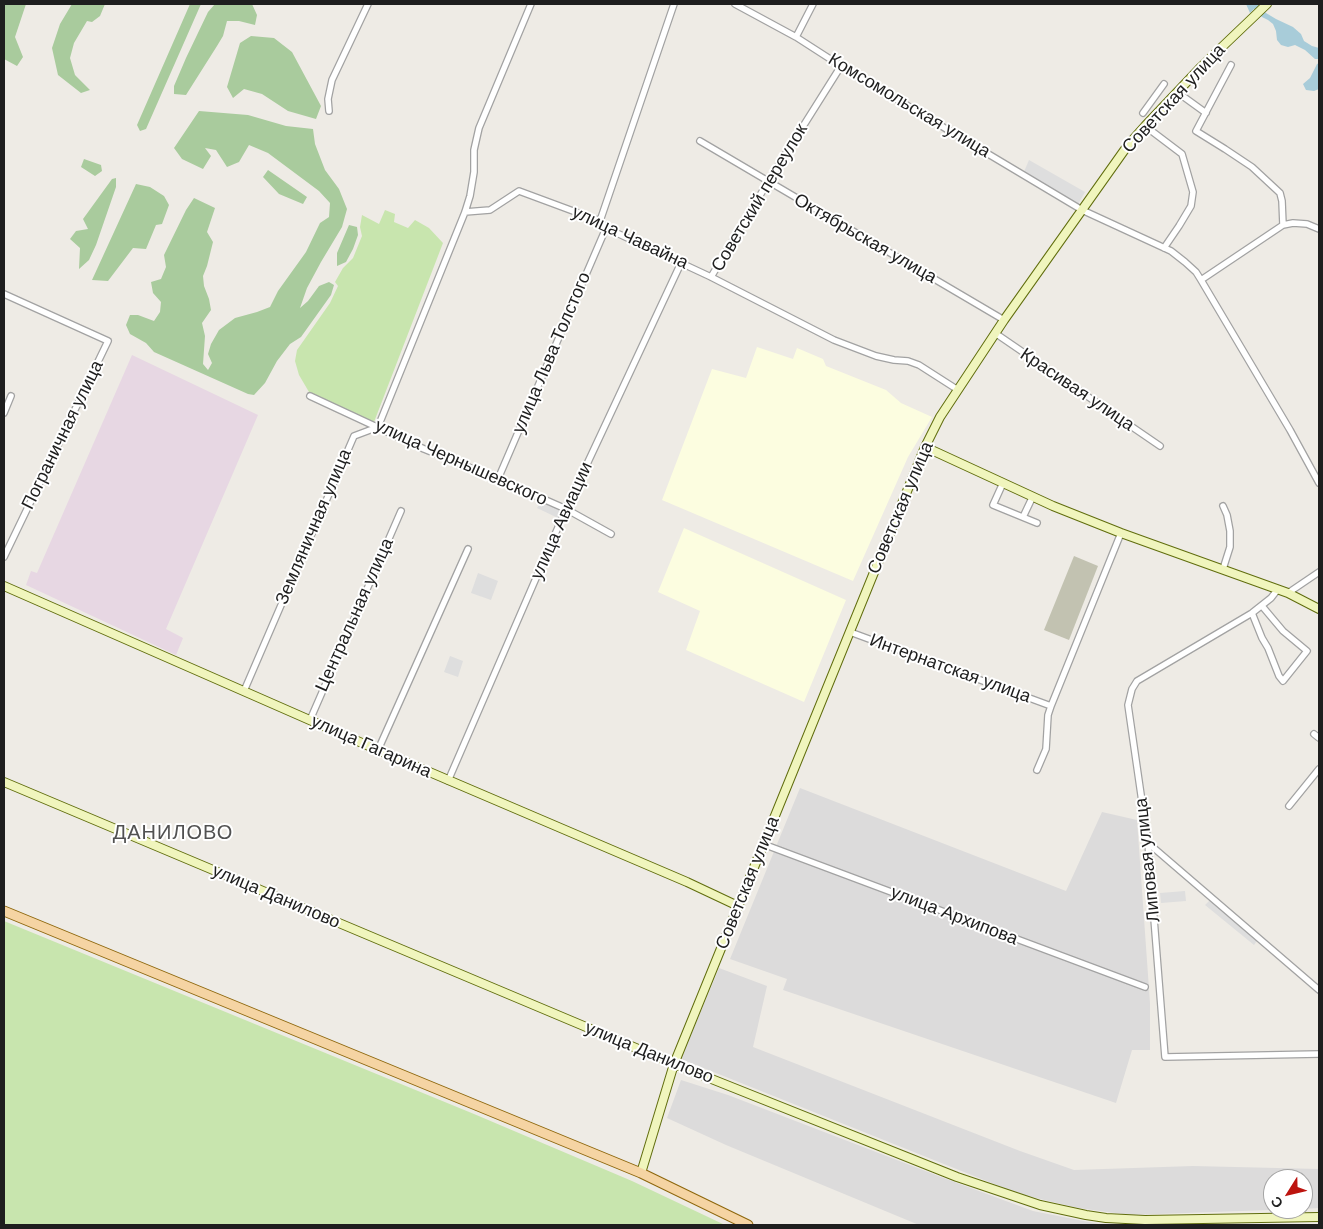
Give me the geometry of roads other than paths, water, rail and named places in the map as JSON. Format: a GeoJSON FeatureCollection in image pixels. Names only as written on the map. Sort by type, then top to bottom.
{"type":"FeatureCollection","features":[{"type":"Feature","properties":{"kind":"main road","name":"Советская улица"},"geometry":{"type":"LineString","coordinates":[[641,1173],[674,1064],[925,447],[940,417],[995,333],[1128,145],[1177,92],[1266,4]]}},
{"type":"Feature","properties":{"kind":"main road"},"geometry":{"type":"LineString","coordinates":[[925,447],[1002,483],[1120,533],[1278,589],[1319,609]]}},
{"type":"Feature","properties":{"kind":"main road","name":"улица Гагарина"},"geometry":{"type":"LineString","coordinates":[[4,586],[448,781],[687,882],[738,906]]}},
{"type":"Feature","properties":{"kind":"main road","name":"улица Данилово"},"geometry":{"type":"LineString","coordinates":[[4,782],[674,1064],[957,1177],[1040,1205],[1096,1216],[1145,1220],[1319,1217]]}},
{"type":"Feature","properties":{"kind":"main road"},"geometry":{"type":"LineString","coordinates":[[4,911],[641,1173],[748,1225]]}},
{"type":"Feature","properties":{"kind":"street"},"geometry":{"type":"LineString","coordinates":[[329,112],[328,98],[332,80],[368,4]]}},
{"type":"Feature","properties":{"kind":"street"},"geometry":{"type":"LineString","coordinates":[[378,427],[465,212],[473,180],[474,150],[480,128],[530,4]]}},
{"type":"Feature","properties":{"kind":"street"},"geometry":{"type":"LineString","coordinates":[[600,221],[674,4]]}},
{"type":"Feature","properties":{"kind":"street","name":"Комсомольская улица"},"geometry":{"type":"LineString","coordinates":[[735,4],[745,6],[841,66],[1082,210],[1171,251],[1185,262],[1202,280],[1319,483]]}},
{"type":"Feature","properties":{"kind":"street"},"geometry":{"type":"LineString","coordinates":[[796,37],[813,4]]}},
{"type":"Feature","properties":{"kind":"street"},"geometry":{"type":"LineString","coordinates":[[1231,65],[1196,131],[1252,167],[1280,193],[1283,225]]}},
{"type":"Feature","properties":{"kind":"street","name":"Советский переулок"},"geometry":{"type":"LineString","coordinates":[[841,66],[711,277],[834,340],[876,356],[919,365],[958,390]]}},
{"type":"Feature","properties":{"kind":"street"},"geometry":{"type":"LineString","coordinates":[[1143,113],[1164,84]]}},
{"type":"Feature","properties":{"kind":"street"},"geometry":{"type":"LineString","coordinates":[[1177,92],[1206,113]]}},
{"type":"Feature","properties":{"kind":"street"},"geometry":{"type":"LineString","coordinates":[[1145,126],[1182,154],[1193,192],[1191,206],[1164,248]]}},
{"type":"Feature","properties":{"kind":"street","name":"Октябрьская улица"},"geometry":{"type":"LineString","coordinates":[[700,141],[1004,320]]}},
{"type":"Feature","properties":{"kind":"street","name":"улица Чавайна"},"geometry":{"type":"LineString","coordinates":[[465,212],[490,210],[519,191],[600,221],[606,228],[711,277]]}},
{"type":"Feature","properties":{"kind":"street"},"geometry":{"type":"LineString","coordinates":[[1202,280],[1283,225],[1293,223],[1308,224],[1319,229]]}},
{"type":"Feature","properties":{"kind":"street","name":"улица Льва Толстого"},"geometry":{"type":"LineString","coordinates":[[498,479],[606,228]]}},
{"type":"Feature","properties":{"kind":"street","name":"улица Авиации"},"geometry":{"type":"LineString","coordinates":[[448,781],[566,509],[681,263]]}},
{"type":"Feature","properties":{"kind":"street","name":"Пограничная улица"},"geometry":{"type":"LineString","coordinates":[[4,294],[108,341],[4,557]]}},
{"type":"Feature","properties":{"kind":"street","name":"Красивая улица"},"geometry":{"type":"LineString","coordinates":[[995,333],[1160,446]]}},
{"type":"Feature","properties":{"kind":"street"},"geometry":{"type":"LineString","coordinates":[[4,413],[11,396]]}},
{"type":"Feature","properties":{"kind":"street","name":"улица Чернышевского"},"geometry":{"type":"LineString","coordinates":[[310,396],[424,449],[566,509],[610,534]]}},
{"type":"Feature","properties":{"kind":"street","name":"Земляничная улица"},"geometry":{"type":"LineString","coordinates":[[244,691],[354,436],[378,427]]}},
{"type":"Feature","properties":{"kind":"street"},"geometry":{"type":"LineString","coordinates":[[1002,483],[993,505],[1036,523]]}},
{"type":"Feature","properties":{"kind":"street"},"geometry":{"type":"LineString","coordinates":[[1023,517],[1033,496]]}},
{"type":"Feature","properties":{"kind":"street"},"geometry":{"type":"LineString","coordinates":[[1223,506],[1230,531],[1230,547],[1223,569]]}},
{"type":"Feature","properties":{"kind":"street","name":"Центральная улица"},"geometry":{"type":"LineString","coordinates":[[310,720],[401,511]]}},
{"type":"Feature","properties":{"kind":"street","name":"Интернатская улица"},"geometry":{"type":"LineString","coordinates":[[1037,770],[1046,748],[1050,706],[1120,533]]}},
{"type":"Feature","properties":{"kind":"street"},"geometry":{"type":"LineString","coordinates":[[378,750],[468,549]]}},
{"type":"Feature","properties":{"kind":"street"},"geometry":{"type":"LineString","coordinates":[[1288,593],[1319,572]]}},
{"type":"Feature","properties":{"kind":"street","name":"Липовая улица"},"geometry":{"type":"LineString","coordinates":[[1278,589],[1271,598],[1252,613],[1137,681],[1132,689],[1128,705],[1148,843],[1165,1057],[1319,1054]]}},
{"type":"Feature","properties":{"kind":"street"},"geometry":{"type":"LineString","coordinates":[[1252,613],[1279,676],[1283,681],[1307,651],[1283,631],[1262,606]]}},
{"type":"Feature","properties":{"kind":"street","name":"Интернатская улица"},"geometry":{"type":"LineString","coordinates":[[850,632],[1050,706]]}},
{"type":"Feature","properties":{"kind":"street"},"geometry":{"type":"LineString","coordinates":[[1289,806],[1319,769]]}},
{"type":"Feature","properties":{"kind":"street"},"geometry":{"type":"LineString","coordinates":[[1148,843],[1319,990]]}},
{"type":"Feature","properties":{"kind":"street","name":"улица Архипова"},"geometry":{"type":"LineString","coordinates":[[763,844],[1144,987]]}},
{"type":"Feature","properties":{"kind":"water"},"geometry":{"type":"Polygon","coordinates":[[[1246,4],[1260,4],[1258,5],[1266,13],[1293,27],[1301,34],[1304,41],[1319,48],[1319,59],[1315,59],[1305,50],[1295,45],[1288,47],[1281,45],[1277,40],[1273,24],[1254,9],[1250,13],[1246,4]]]}},
{"type":"Feature","properties":{"kind":"water"},"geometry":{"type":"Polygon","coordinates":[[[1319,63],[1319,89],[1314,91],[1306,90],[1303,84],[1310,78],[1319,63]]]}},
{"type":"Feature","properties":{"kind":"district","name":"ДАНИЛОВО"},"geometry":{"type":"Point","coordinates":[173,833]}}]}
